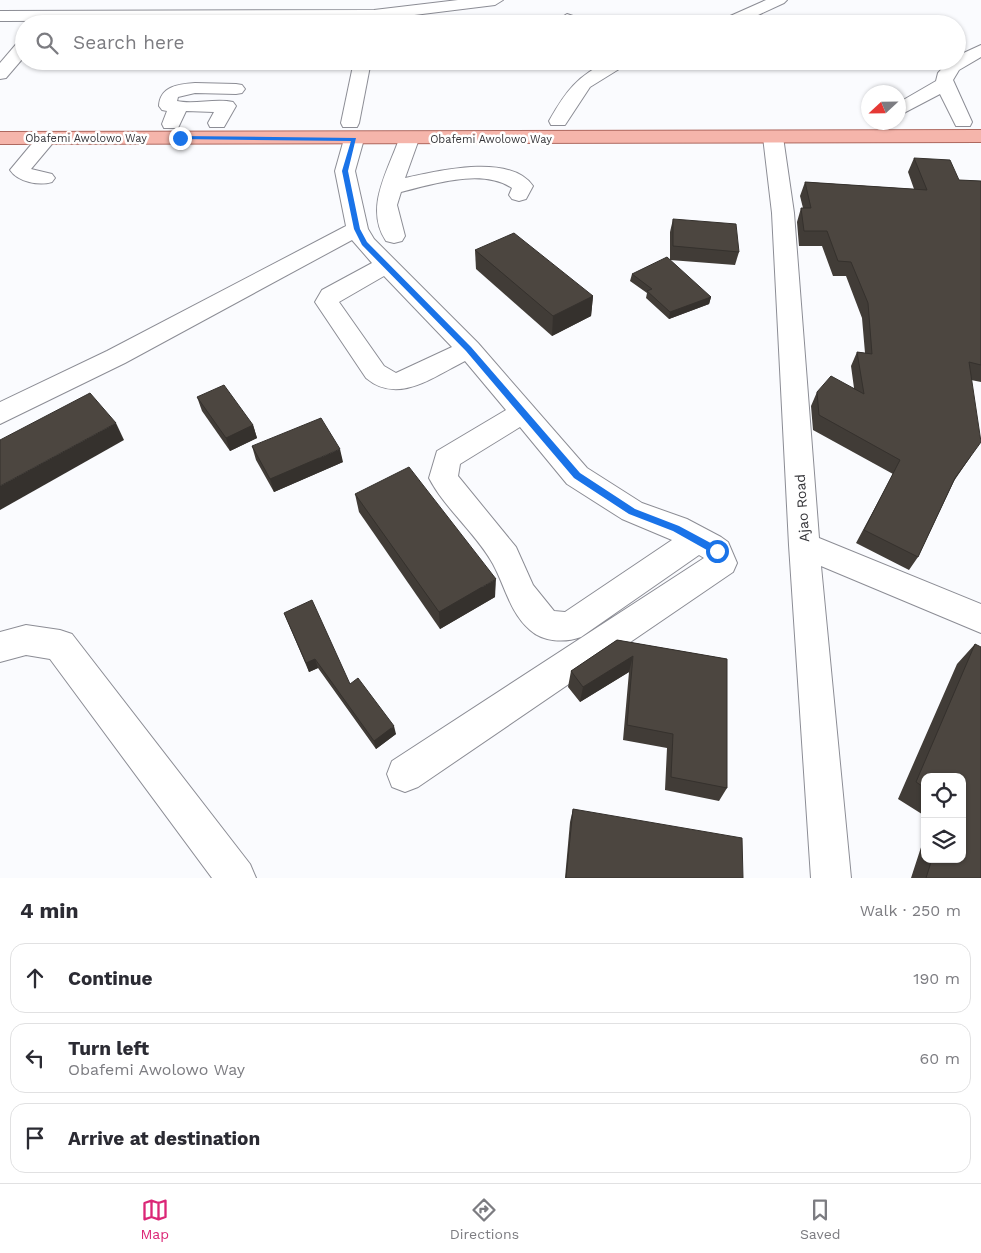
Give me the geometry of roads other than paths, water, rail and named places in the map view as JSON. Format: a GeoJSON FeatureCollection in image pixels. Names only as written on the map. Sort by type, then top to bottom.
{"type":"FeatureCollection","features":[{"type":"Feature","properties":{"kind":"main road","name":"Obafemi Awolowo Way"},"geometry":{"type":"LineString","coordinates":[[0,122],[174,116],[217,123],[352,131],[409,139],[981,136]]}},
{"type":"Feature","properties":{"kind":"main road","name":"Obafemi Awolowo Way"},"geometry":{"type":"LineString","coordinates":[[0,138],[352,131],[558,121],[861,122]]}},
{"type":"Feature","properties":{"kind":"main road"},"geometry":{"type":"LineString","coordinates":[[906,122],[972,123]]}},
{"type":"Feature","properties":{"kind":"street"},"geometry":{"type":"LineString","coordinates":[[398,15],[496,0]]}},
{"type":"Feature","properties":{"kind":"street"},"geometry":{"type":"LineString","coordinates":[[745,15],[779,0]]}},
{"type":"Feature","properties":{"kind":"street"},"geometry":{"type":"LineString","coordinates":[[0,16],[15,17]]}},
{"type":"Feature","properties":{"kind":"street"},"geometry":{"type":"LineString","coordinates":[[966,57],[981,50]]}},
{"type":"Feature","properties":{"kind":"street"},"geometry":{"type":"LineString","coordinates":[[0,74],[15,56]]}},
{"type":"Feature","properties":{"kind":"street"},"geometry":{"type":"LineString","coordinates":[[362,70],[345,171],[357,229],[364,243],[469,349],[577,476],[632,511],[698,539],[717,551],[722,563],[405,774]]}},
{"type":"Feature","properties":{"kind":"street"},"geometry":{"type":"LineString","coordinates":[[558,121],[576,89],[591,76],[604,70]]}},
{"type":"Feature","properties":{"kind":"street"},"geometry":{"type":"LineString","coordinates":[[948,70],[946,72],[944,84],[948,96],[972,123]]}},
{"type":"Feature","properties":{"kind":"street"},"geometry":{"type":"LineString","coordinates":[[906,106],[944,84]]}},
{"type":"Feature","properties":{"kind":"street"},"geometry":{"type":"LineString","coordinates":[[174,116],[172,108],[167,104],[170,96],[179,90],[236,89]]}},
{"type":"Feature","properties":{"kind":"street","name":"Ajao Road"},"geometry":{"type":"LineString","coordinates":[[773,137],[783,213],[804,545],[831,878]]}},
{"type":"Feature","properties":{"kind":"street"},"geometry":{"type":"LineString","coordinates":[[45,178],[24,174],[20,170],[47,138]]}},
{"type":"Feature","properties":{"kind":"street"},"geometry":{"type":"LineString","coordinates":[[394,236],[386,205],[390,188],[400,170],[409,139]]}},
{"type":"Feature","properties":{"kind":"street"},"geometry":{"type":"LineString","coordinates":[[390,188],[421,181],[486,172],[506,176],[523,186],[519,196]]}},
{"type":"Feature","properties":{"kind":"street"},"geometry":{"type":"LineString","coordinates":[[0,414],[116,357],[357,229]]}},
{"type":"Feature","properties":{"kind":"street"},"geometry":{"type":"LineString","coordinates":[[386,265],[330,295],[327,302],[375,372],[386,381],[399,382],[469,349]]}},
{"type":"Feature","properties":{"kind":"street"},"geometry":{"type":"LineString","coordinates":[[524,412],[501,427],[463,446],[447,459],[443,478],[505,556],[521,594],[542,621],[554,626],[569,627],[597,610],[698,539]]}},
{"type":"Feature","properties":{"kind":"street"},"geometry":{"type":"LineString","coordinates":[[804,545],[981,619]]}},
{"type":"Feature","properties":{"kind":"street"},"geometry":{"type":"LineString","coordinates":[[0,646],[26,640],[60,645],[236,878]]}}]}
